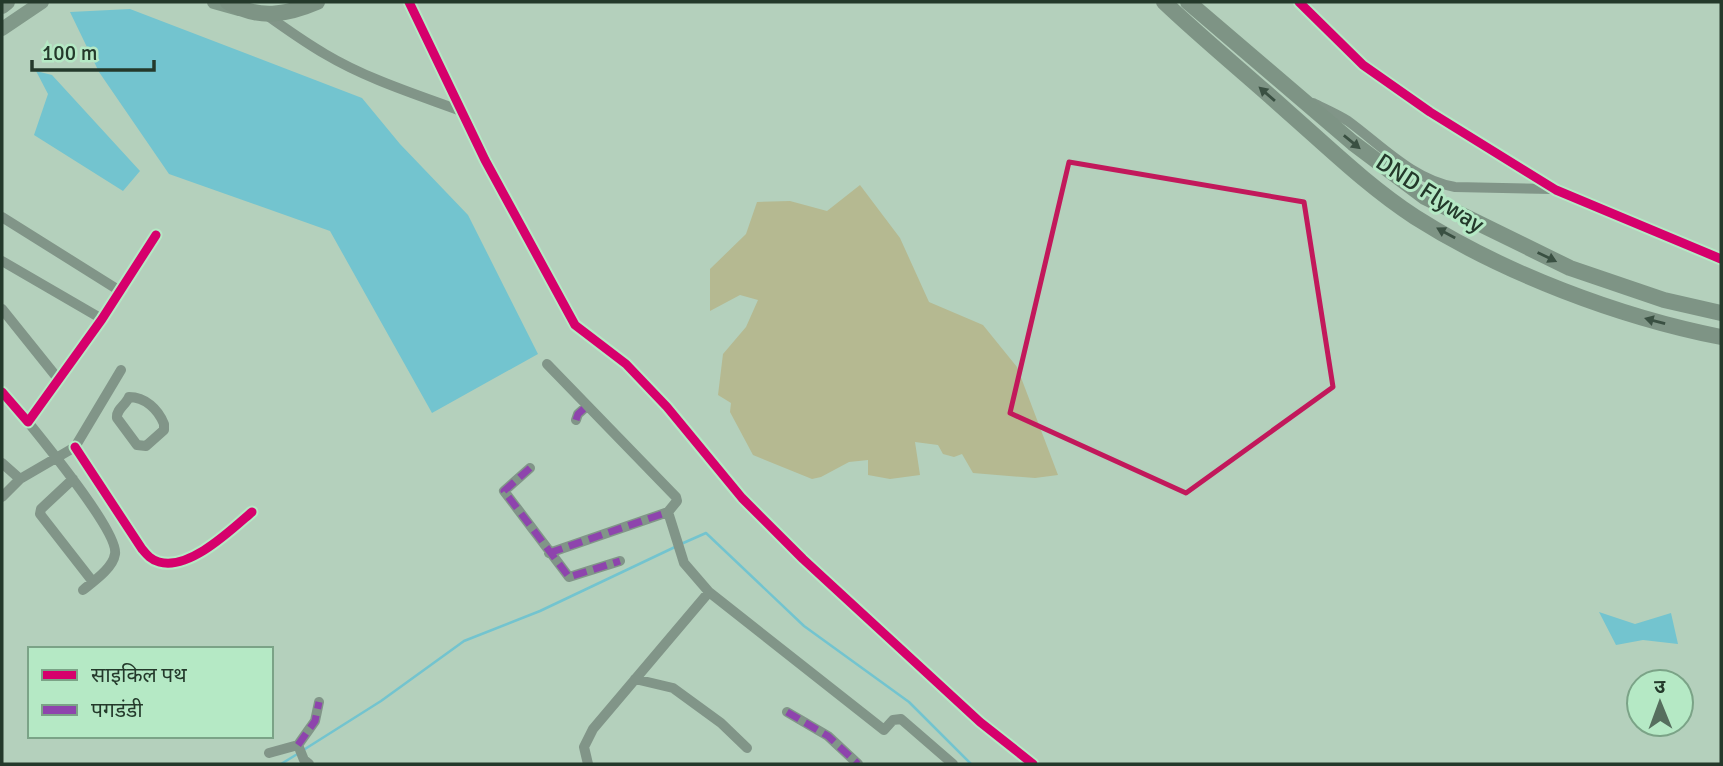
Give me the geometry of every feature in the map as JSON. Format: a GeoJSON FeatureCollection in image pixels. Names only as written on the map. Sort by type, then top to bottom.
{"type":"FeatureCollection","features":[{"type":"Feature","properties":{"kind":"highway"},"geometry":{"type":"LineString","coordinates":[[2,6],[7,2]]}},
{"type":"Feature","properties":{"kind":"highway"},"geometry":{"type":"LineString","coordinates":[[235,5],[265,15],[284,13],[317,2]]}},
{"type":"Feature","properties":{"kind":"highway","name":"DND Flyway"},"geometry":{"type":"LineString","coordinates":[[1164,2],[1366,182],[1416,217],[1489,257],[1555,287],[1653,321],[1721,337]]}},
{"type":"Feature","properties":{"kind":"highway","name":"DND Flyway"},"geometry":{"type":"LineString","coordinates":[[1188,2],[1353,143],[1425,197],[1570,268],[1664,300],[1721,313]]}},
{"type":"Feature","properties":{"kind":"main road"},"geometry":{"type":"LineString","coordinates":[[2,29],[42,2]]}},
{"type":"Feature","properties":{"kind":"main road"},"geometry":{"type":"LineString","coordinates":[[214,2],[235,5]]}},
{"type":"Feature","properties":{"kind":"street"},"geometry":{"type":"LineString","coordinates":[[409,2],[485,160],[576,325],[626,365],[667,407],[742,498],[803,559],[980,722],[1033,764]]}},
{"type":"Feature","properties":{"kind":"street"},"geometry":{"type":"LineString","coordinates":[[1299,2],[1363,65],[1430,112],[1556,190],[1721,259]]}},
{"type":"Feature","properties":{"kind":"street"},"geometry":{"type":"LineString","coordinates":[[265,15],[349,67],[461,111]]}},
{"type":"Feature","properties":{"kind":"street"},"geometry":{"type":"LineString","coordinates":[[1295,94],[1346,119],[1385,150],[1439,184],[1556,190]]}},
{"type":"Feature","properties":{"kind":"street"},"geometry":{"type":"LineString","coordinates":[[2,217],[120,291]]}},
{"type":"Feature","properties":{"kind":"street"},"geometry":{"type":"LineString","coordinates":[[29,422],[102,319],[156,234]]}},
{"type":"Feature","properties":{"kind":"street"},"geometry":{"type":"LineString","coordinates":[[2,261],[102,319]]}},
{"type":"Feature","properties":{"kind":"street"},"geometry":{"type":"LineString","coordinates":[[2,309],[60,380]]}},
{"type":"Feature","properties":{"kind":"street"},"geometry":{"type":"LineString","coordinates":[[547,364],[676,496],[677,501],[668,512],[549,553]]}},
{"type":"Feature","properties":{"kind":"street"},"geometry":{"type":"LineString","coordinates":[[2,497],[20,479],[75,447],[118,375],[129,397],[127,403],[118,411],[117,418],[137,445],[145,446],[164,430],[164,424],[146,401],[139,397],[129,397]]}},
{"type":"Feature","properties":{"kind":"street"},"geometry":{"type":"LineString","coordinates":[[2,392],[57,457],[106,529],[116,552],[113,561],[83,590]]}},
{"type":"Feature","properties":{"kind":"street"},"geometry":{"type":"LineString","coordinates":[[576,419],[587,405]]}},
{"type":"Feature","properties":{"kind":"street"},"geometry":{"type":"LineString","coordinates":[[75,447],[142,549],[151,559],[161,563],[181,561],[195,555],[252,512]]}},
{"type":"Feature","properties":{"kind":"street"},"geometry":{"type":"LineString","coordinates":[[2,463],[20,479]]}},
{"type":"Feature","properties":{"kind":"street"},"geometry":{"type":"LineString","coordinates":[[530,468],[504,491],[569,577],[620,561]]}},
{"type":"Feature","properties":{"kind":"street"},"geometry":{"type":"LineString","coordinates":[[73,480],[41,509],[40,514],[93,582]]}},
{"type":"Feature","properties":{"kind":"street"},"geometry":{"type":"LineString","coordinates":[[668,512],[687,568],[709,592],[884,730],[893,720],[901,719],[953,764]]}},
{"type":"Feature","properties":{"kind":"street"},"geometry":{"type":"LineString","coordinates":[[588,764],[584,747],[587,737],[709,592]]}},
{"type":"Feature","properties":{"kind":"street"},"geometry":{"type":"LineString","coordinates":[[635,678],[673,688],[721,723],[747,748]]}},
{"type":"Feature","properties":{"kind":"street"},"geometry":{"type":"LineString","coordinates":[[269,754],[302,756],[319,702]]}},
{"type":"Feature","properties":{"kind":"street"},"geometry":{"type":"LineString","coordinates":[[787,712],[828,736],[858,764]]}},
{"type":"Feature","properties":{"kind":"highlighted area"},"geometry":{"type":"Polygon","coordinates":[[[1069,162],[1304,202],[1333,387],[1186,493],[1010,413],[1069,162]]]}},
{"type":"Feature","properties":{"kind":"green space"},"geometry":{"type":"Polygon","coordinates":[[[860,185],[900,238],[929,302],[983,325],[1017,367],[1058,475],[1035,478],[973,473],[962,454],[954,457],[943,454],[938,445],[915,442],[920,475],[890,479],[868,475],[868,460],[849,462],[812,479],[753,455],[730,412],[731,403],[718,395],[723,354],[746,327],[758,300],[740,295],[710,311],[710,269],[746,234],[757,202],[790,201],[827,211],[860,185]]]}},
{"type":"Feature","properties":{"kind":"water"},"geometry":{"type":"Polygon","coordinates":[[[130,9],[362,98],[400,144],[468,215],[538,354],[432,413],[330,231],[169,174],[99,72],[70,12],[130,9]]]}},
{"type":"Feature","properties":{"kind":"water"},"geometry":{"type":"Polygon","coordinates":[[[36,71],[52,75],[140,171],[123,191],[34,135],[48,94],[36,71]]]}},
{"type":"Feature","properties":{"kind":"water"},"geometry":{"type":"Polygon","coordinates":[[[1599,612],[1635,624],[1671,613],[1678,644],[1643,640],[1616,645],[1599,612]]]}},
{"type":"Feature","properties":{"kind":"waterway"},"geometry":{"type":"LineString","coordinates":[[681,544],[706,533],[804,626],[909,702],[971,764]]}},
{"type":"Feature","properties":{"kind":"waterway"},"geometry":{"type":"LineString","coordinates":[[305,749],[381,701],[464,641],[540,611],[675,547]]}},
{"type":"Feature","properties":{"kind":"waterway"},"geometry":{"type":"LineString","coordinates":[[281,764],[299,753]]}},
{"type":"Feature","properties":{"kind":"marked path"},"geometry":{"type":"LineString","coordinates":[[576,420],[578,414],[587,406]]}},
{"type":"Feature","properties":{"kind":"marked path"},"geometry":{"type":"LineString","coordinates":[[530,468],[504,491],[569,577],[620,561]]}},
{"type":"Feature","properties":{"kind":"marked path"},"geometry":{"type":"LineString","coordinates":[[549,553],[668,512]]}},
{"type":"Feature","properties":{"kind":"marked path"},"geometry":{"type":"LineString","coordinates":[[298,745],[315,721],[319,702]]}},
{"type":"Feature","properties":{"kind":"marked path"},"geometry":{"type":"LineString","coordinates":[[787,712],[828,736],[858,764]]}},
{"type":"Feature","properties":{"kind":"cycle path"},"geometry":{"type":"LineString","coordinates":[[409,2],[485,160],[575,325],[626,364],[667,407],[742,498],[803,559],[980,722],[1033,764]]}},
{"type":"Feature","properties":{"kind":"cycle path"},"geometry":{"type":"LineString","coordinates":[[1299,2],[1363,65],[1430,112],[1556,190],[1721,259]]}},
{"type":"Feature","properties":{"kind":"cycle path"},"geometry":{"type":"LineString","coordinates":[[2,392],[28,422],[102,319],[156,235]]}},
{"type":"Feature","properties":{"kind":"cycle path"},"geometry":{"type":"LineString","coordinates":[[75,447],[142,549],[156,561],[171,563],[196,555],[252,512]]}}]}
